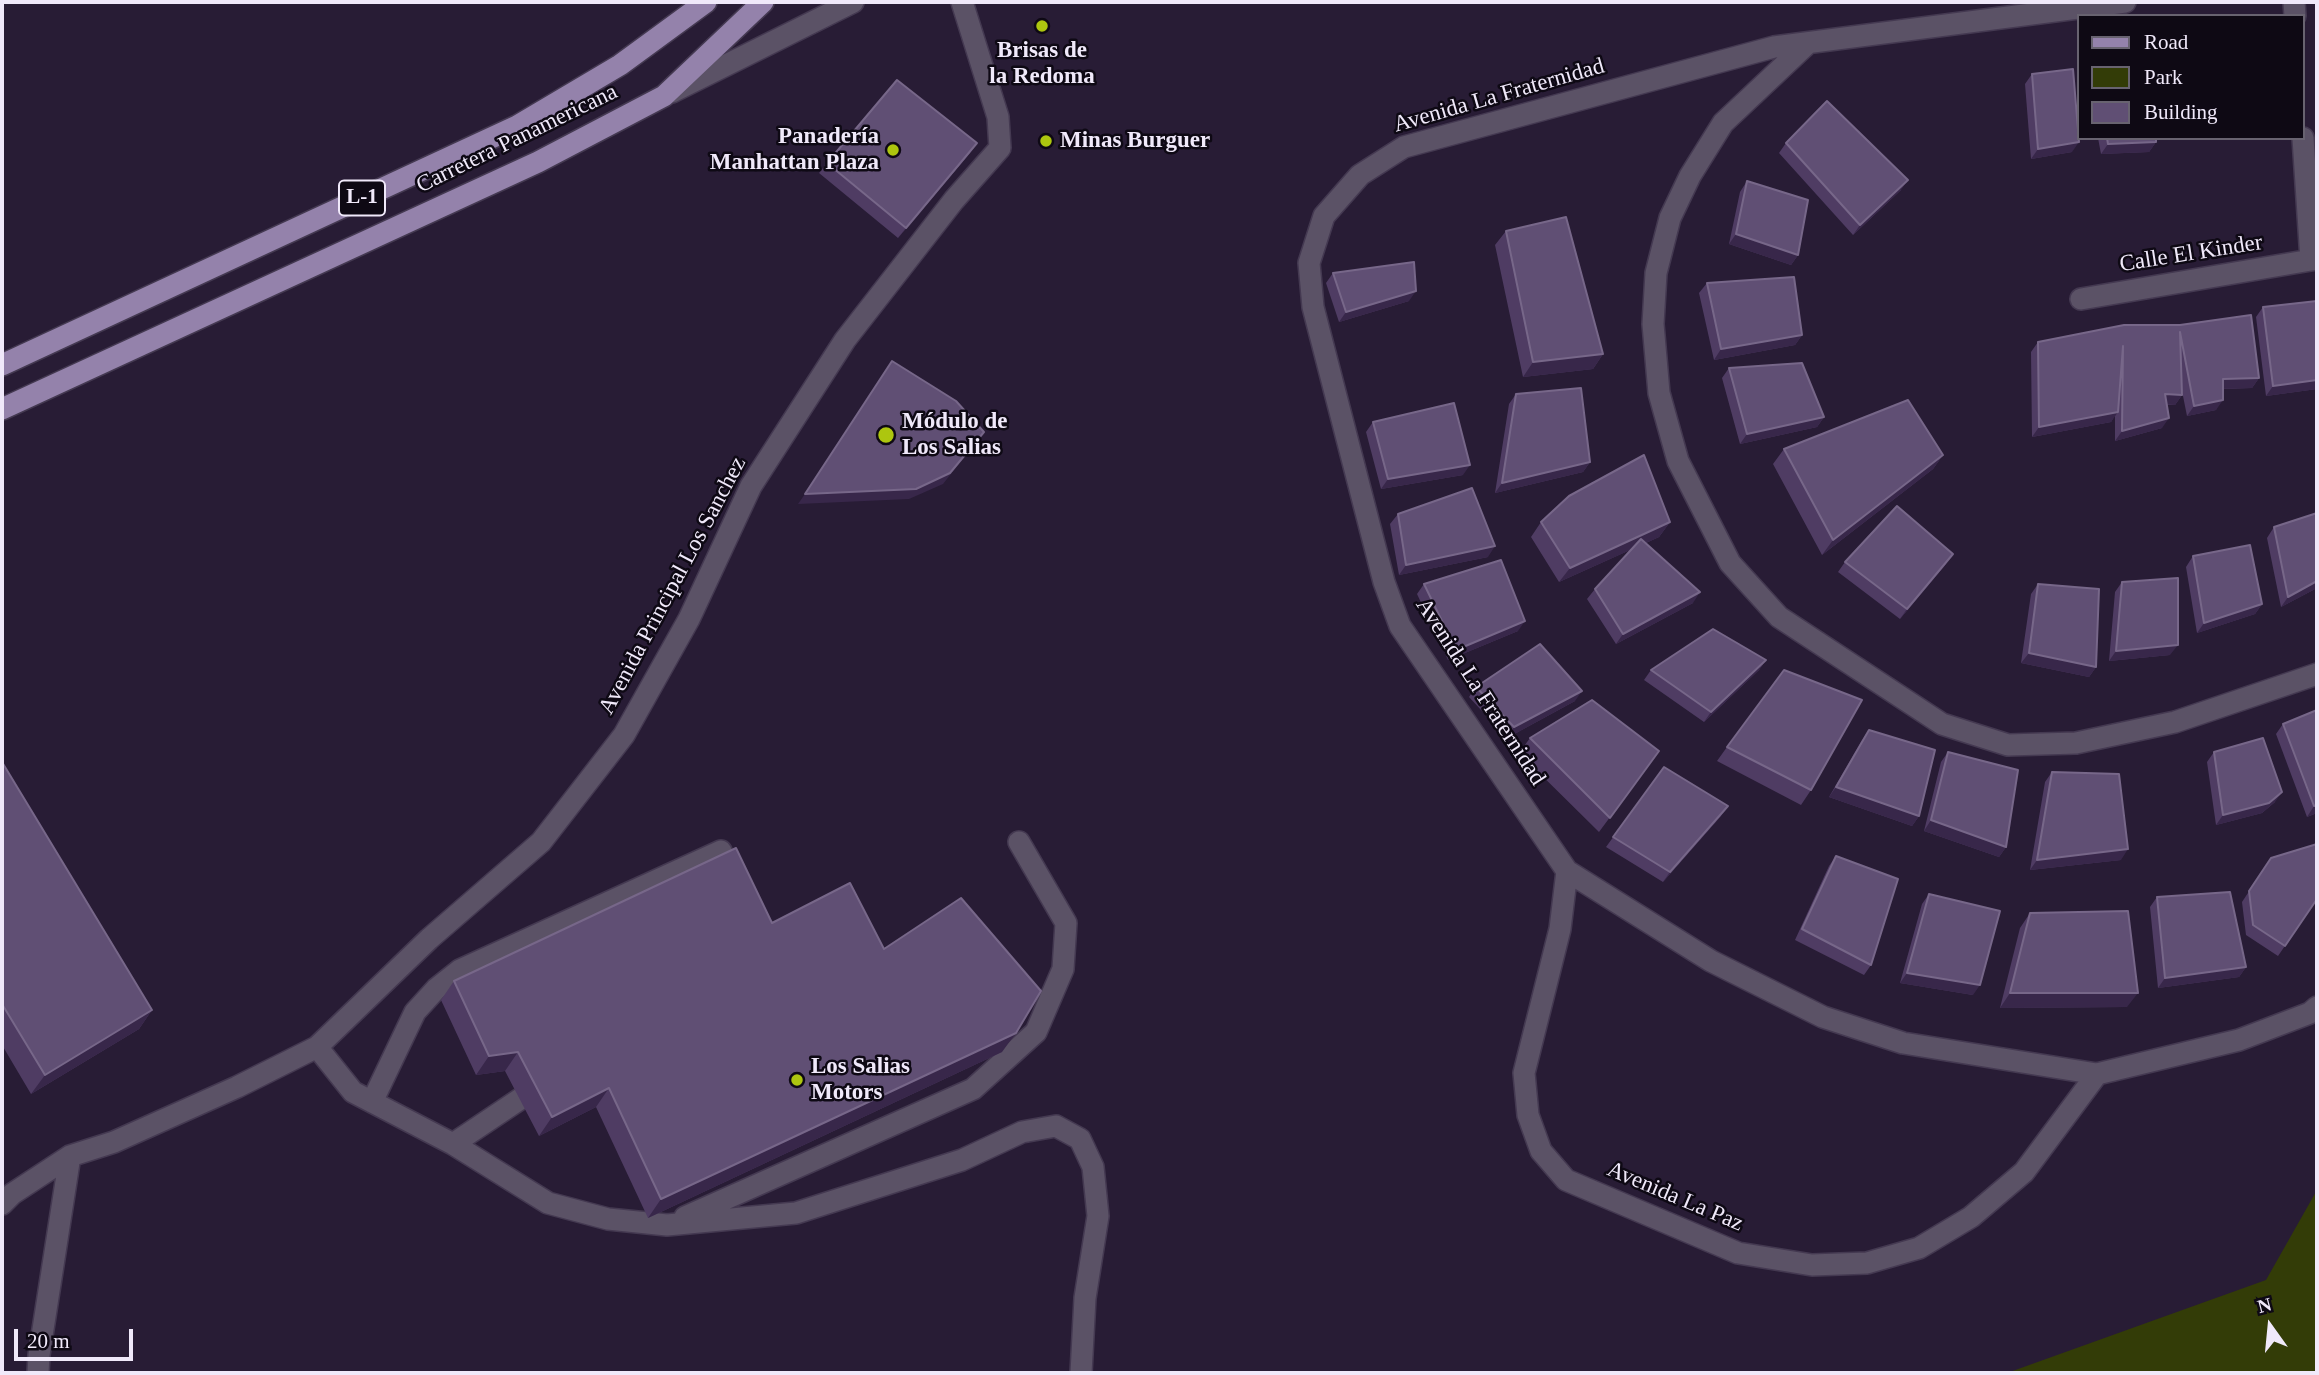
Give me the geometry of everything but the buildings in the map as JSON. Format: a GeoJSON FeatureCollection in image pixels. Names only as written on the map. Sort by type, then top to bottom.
{"type":"FeatureCollection","features":[{"type":"Feature","properties":{"kind":"main road","name":"Carretera Panamericana"},"geometry":{"type":"LineString","coordinates":[[2,365],[517,126],[620,65],[706,2]]}},
{"type":"Feature","properties":{"kind":"main road","name":"Carretera Panamericana"},"geometry":{"type":"LineString","coordinates":[[2,409],[538,162],[664,96],[763,2]]}},
{"type":"Feature","properties":{"kind":"street"},"geometry":{"type":"LineString","coordinates":[[664,96],[853,2]]}},
{"type":"Feature","properties":{"kind":"street","name":"Avenida Principal Los Sanchez"},"geometry":{"type":"LineString","coordinates":[[2,1204],[12,1194],[70,1156],[114,1142],[237,1087],[317,1047],[429,939],[541,842],[624,735],[689,619],[751,486],[845,340],[954,200],[1000,148],[998,117],[962,2]]}},
{"type":"Feature","properties":{"kind":"street","name":"Avenida La Fraternidad"},"geometry":{"type":"LineString","coordinates":[[2125,2],[1774,47],[1404,147],[1360,175],[1324,216],[1309,263],[1313,307],[1384,582],[1400,626],[1567,871],[1711,961],[1823,1017],[1903,1043],[2097,1073],[2238,1040],[2310,1013],[2317,1007]]}},
{"type":"Feature","properties":{"kind":"street"},"geometry":{"type":"LineString","coordinates":[[1808,43],[1723,123],[1690,176],[1670,218],[1656,273],[1653,324],[1659,393],[1678,461],[1730,562],[1779,617],[1942,724],[2008,745],[2076,743],[2175,722],[2317,674]]}},
{"type":"Feature","properties":{"kind":"street","name":"Calle El Kinder"},"geometry":{"type":"LineString","coordinates":[[2081,299],[2314,260],[2303,140]]}},
{"type":"Feature","properties":{"kind":"street"},"geometry":{"type":"LineString","coordinates":[[667,1225],[973,1090],[1036,1032],[1063,968],[1066,923],[1019,842]]}},
{"type":"Feature","properties":{"kind":"street"},"geometry":{"type":"LineString","coordinates":[[372,1102],[415,1012],[436,989],[460,970],[721,851]]}},
{"type":"Feature","properties":{"kind":"street","name":"Avenida La Paz"},"geometry":{"type":"LineString","coordinates":[[1567,871],[1560,929],[1524,1073],[1528,1115],[1541,1151],[1566,1180],[1738,1253],[1812,1265],[1867,1263],[1919,1248],[1971,1217],[2024,1172],[2097,1073]]}},
{"type":"Feature","properties":{"kind":"street"},"geometry":{"type":"LineString","coordinates":[[317,1047],[353,1092],[453,1144],[548,1203],[608,1219],[667,1225],[796,1213],[962,1160],[1022,1132],[1056,1126],[1080,1139],[1093,1167],[1098,1216],[1085,1298],[1081,1373]]}},
{"type":"Feature","properties":{"kind":"street"},"geometry":{"type":"LineString","coordinates":[[453,1144],[553,1077]]}},
{"type":"Feature","properties":{"kind":"street"},"geometry":{"type":"LineString","coordinates":[[38,1373],[70,1156]]}},
{"type":"Feature","properties":{"kind":"green space"},"geometry":{"type":"Polygon","coordinates":[[[2317,1190],[2317,1373],[2007,1373],[2266,1280],[2317,1190]]]}},
{"type":"Feature","properties":{"kind":"place","name":"Brisas de la Redoma"},"geometry":{"type":"Point","coordinates":[1042,26]}},
{"type":"Feature","properties":{"kind":"place","name":"Minas Burguer"},"geometry":{"type":"Point","coordinates":[1046,141]}},
{"type":"Feature","properties":{"kind":"place","name":"Panadería Manhattan Plaza"},"geometry":{"type":"Point","coordinates":[893,150]}},
{"type":"Feature","properties":{"kind":"place","name":"Módulo de Los Salias"},"geometry":{"type":"Point","coordinates":[886,435]}},
{"type":"Feature","properties":{"kind":"place","name":"Los Salias Motors"},"geometry":{"type":"Point","coordinates":[797,1080]}}]}
